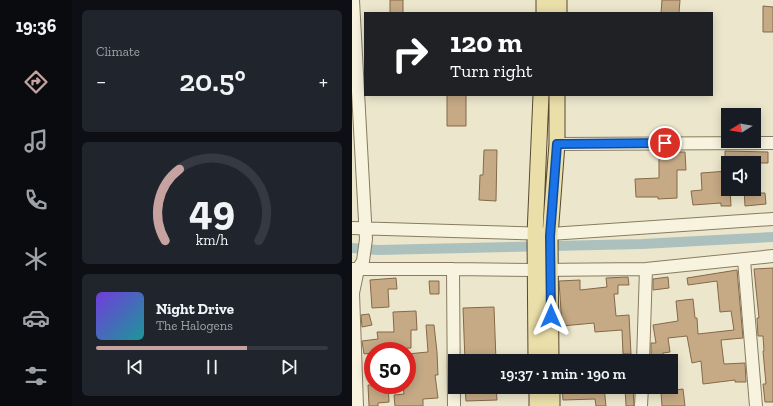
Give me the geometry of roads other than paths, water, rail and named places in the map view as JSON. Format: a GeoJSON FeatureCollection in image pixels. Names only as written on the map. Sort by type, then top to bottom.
{"type":"FeatureCollection","features":[{"type":"Feature","properties":{"kind":"main road"},"geometry":{"type":"LineString","coordinates":[[544,0],[544,12]]}},
{"type":"Feature","properties":{"kind":"main road"},"geometry":{"type":"LineString","coordinates":[[559,0],[559,12]]}},
{"type":"Feature","properties":{"kind":"main road"},"geometry":{"type":"LineString","coordinates":[[541,96],[543,236],[551,269],[551,354]]}},
{"type":"Feature","properties":{"kind":"main road"},"geometry":{"type":"LineString","coordinates":[[536,354],[535,270],[543,236],[557,144],[558,96]]}},
{"type":"Feature","properties":{"kind":"main road"},"geometry":{"type":"LineString","coordinates":[[536,394],[537,406]]}},
{"type":"Feature","properties":{"kind":"main road"},"geometry":{"type":"LineString","coordinates":[[552,394],[552,406]]}},
{"type":"Feature","properties":{"kind":"street"},"geometry":{"type":"LineString","coordinates":[[352,0],[366,234],[353,293],[357,406]]}},
{"type":"Feature","properties":{"kind":"street"},"geometry":{"type":"LineString","coordinates":[[557,144],[773,143]]}},
{"type":"Feature","properties":{"kind":"street"},"geometry":{"type":"LineString","coordinates":[[352,228],[366,234],[543,236],[773,219]]}},
{"type":"Feature","properties":{"kind":"street"},"geometry":{"type":"LineString","coordinates":[[358,267],[535,270],[646,269],[773,256]]}},
{"type":"Feature","properties":{"kind":"street"},"geometry":{"type":"LineString","coordinates":[[744,260],[756,406]]}},
{"type":"Feature","properties":{"kind":"street"},"geometry":{"type":"LineString","coordinates":[[453,269],[454,406]]}},
{"type":"Feature","properties":{"kind":"street"},"geometry":{"type":"LineString","coordinates":[[643,354],[646,269]]}},
{"type":"Feature","properties":{"kind":"street"},"geometry":{"type":"LineString","coordinates":[[642,394],[642,406]]}},
{"type":"Feature","properties":{"kind":"waterway"},"geometry":{"type":"LineString","coordinates":[[352,248],[378,250],[642,244],[773,237]]}}]}
